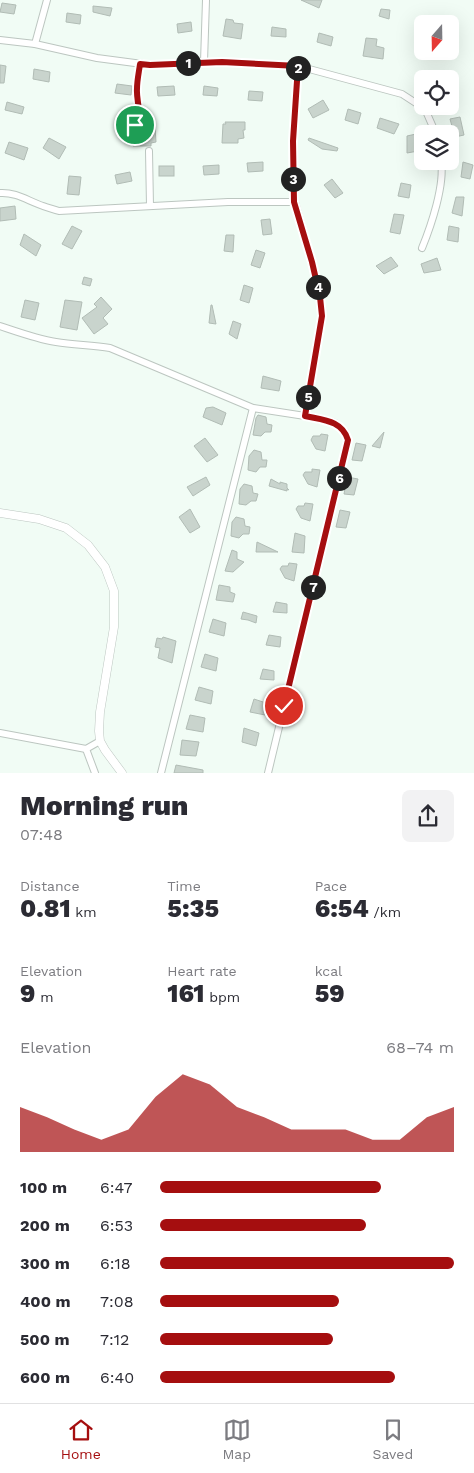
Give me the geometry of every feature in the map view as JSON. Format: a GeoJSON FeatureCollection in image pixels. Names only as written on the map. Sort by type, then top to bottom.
{"type":"FeatureCollection","features":[{"type":"Feature","properties":{"kind":"street"},"geometry":{"type":"LineString","coordinates":[[36,44],[47,0]]}},
{"type":"Feature","properties":{"kind":"street"},"geometry":{"type":"LineString","coordinates":[[204,62],[206,0]]}},
{"type":"Feature","properties":{"kind":"street"},"geometry":{"type":"LineString","coordinates":[[0,40],[36,44],[97,58],[150,65],[204,62],[298,66],[402,94],[425,110],[432,125]]}},
{"type":"Feature","properties":{"kind":"street"},"geometry":{"type":"LineString","coordinates":[[128,131],[138,121],[139,116],[137,92],[140,64]]}},
{"type":"Feature","properties":{"kind":"street"},"geometry":{"type":"LineString","coordinates":[[298,66],[293,141],[294,202],[312,262],[322,316],[305,416]]}},
{"type":"Feature","properties":{"kind":"street"},"geometry":{"type":"LineString","coordinates":[[149,151],[150,206]]}},
{"type":"Feature","properties":{"kind":"street"},"geometry":{"type":"LineString","coordinates":[[422,248],[433,220],[440,170]]}},
{"type":"Feature","properties":{"kind":"street"},"geometry":{"type":"LineString","coordinates":[[0,193],[22,196],[59,211],[228,202],[294,202]]}},
{"type":"Feature","properties":{"kind":"street"},"geometry":{"type":"LineString","coordinates":[[0,326],[56,342],[110,348],[253,408],[336,423],[345,432],[348,440],[268,773]]}},
{"type":"Feature","properties":{"kind":"street"},"geometry":{"type":"LineString","coordinates":[[161,773],[253,408]]}},
{"type":"Feature","properties":{"kind":"street"},"geometry":{"type":"LineString","coordinates":[[0,513],[39,519],[66,528],[88,545],[105,568],[114,590],[114,627],[100,712],[100,741],[122,773]]}},
{"type":"Feature","properties":{"kind":"street"},"geometry":{"type":"LineString","coordinates":[[0,732],[86,749],[100,741]]}},
{"type":"Feature","properties":{"kind":"street"},"geometry":{"type":"LineString","coordinates":[[86,749],[95,773]]}},
{"type":"Feature","properties":{"kind":"building"},"geometry":{"type":"Polygon","coordinates":[[[301,0],[322,0],[319,8],[301,0]]]}},
{"type":"Feature","properties":{"kind":"building"},"geometry":{"type":"Polygon","coordinates":[[[2,3],[16,5],[14,14],[0,12],[2,3]]]}},
{"type":"Feature","properties":{"kind":"building"},"geometry":{"type":"Polygon","coordinates":[[[93,6],[112,8],[110,16],[93,12],[93,6]]]}},
{"type":"Feature","properties":{"kind":"building"},"geometry":{"type":"Polygon","coordinates":[[[381,9],[390,10],[389,19],[379,16],[381,9]]]}},
{"type":"Feature","properties":{"kind":"building"},"geometry":{"type":"Polygon","coordinates":[[[67,13],[81,15],[80,24],[66,22],[67,13]]]}},
{"type":"Feature","properties":{"kind":"building"},"geometry":{"type":"Polygon","coordinates":[[[226,19],[233,20],[234,23],[243,24],[241,39],[223,36],[226,19]]]}},
{"type":"Feature","properties":{"kind":"building"},"geometry":{"type":"Polygon","coordinates":[[[191,22],[192,31],[178,33],[177,24],[191,22]]]}},
{"type":"Feature","properties":{"kind":"building"},"geometry":{"type":"Polygon","coordinates":[[[272,27],[286,29],[286,37],[271,36],[272,27]]]}},
{"type":"Feature","properties":{"kind":"building"},"geometry":{"type":"Polygon","coordinates":[[[319,33],[333,37],[331,46],[317,42],[319,33]]]}},
{"type":"Feature","properties":{"kind":"building"},"geometry":{"type":"Polygon","coordinates":[[[366,38],[377,39],[376,46],[384,48],[383,59],[363,56],[366,38]]]}},
{"type":"Feature","properties":{"kind":"building"},"geometry":{"type":"Polygon","coordinates":[[[0,65],[6,66],[4,83],[0,83],[0,65]]]}},
{"type":"Feature","properties":{"kind":"building"},"geometry":{"type":"Polygon","coordinates":[[[34,69],[50,72],[49,82],[33,79],[34,69]]]}},
{"type":"Feature","properties":{"kind":"building"},"geometry":{"type":"Polygon","coordinates":[[[117,84],[132,86],[131,95],[115,93],[117,84]]]}},
{"type":"Feature","properties":{"kind":"building"},"geometry":{"type":"Polygon","coordinates":[[[174,86],[175,95],[158,96],[157,87],[174,86]]]}},
{"type":"Feature","properties":{"kind":"building"},"geometry":{"type":"Polygon","coordinates":[[[204,86],[218,88],[217,96],[203,95],[204,86]]]}},
{"type":"Feature","properties":{"kind":"building"},"geometry":{"type":"Polygon","coordinates":[[[249,91],[263,92],[262,101],[248,100],[249,91]]]}},
{"type":"Feature","properties":{"kind":"building"},"geometry":{"type":"Polygon","coordinates":[[[323,100],[329,110],[313,118],[308,109],[323,100]]]}},
{"type":"Feature","properties":{"kind":"building"},"geometry":{"type":"Polygon","coordinates":[[[7,102],[24,107],[22,114],[5,110],[7,102]]]}},
{"type":"Feature","properties":{"kind":"building"},"geometry":{"type":"Polygon","coordinates":[[[348,109],[361,113],[358,124],[345,120],[348,109]]]}},
{"type":"Feature","properties":{"kind":"building"},"geometry":{"type":"Polygon","coordinates":[[[460,117],[464,135],[459,136],[459,125],[452,125],[450,119],[460,117]]]}},
{"type":"Feature","properties":{"kind":"building"},"geometry":{"type":"Polygon","coordinates":[[[380,118],[399,124],[394,134],[377,128],[380,118]]]}},
{"type":"Feature","properties":{"kind":"building"},"geometry":{"type":"Polygon","coordinates":[[[225,122],[245,122],[244,138],[238,139],[238,143],[222,143],[223,124],[226,124],[225,122]]]}},
{"type":"Feature","properties":{"kind":"building"},"geometry":{"type":"Polygon","coordinates":[[[155,127],[156,142],[151,143],[151,146],[133,146],[134,133],[137,132],[138,128],[155,127]]]}},
{"type":"Feature","properties":{"kind":"building"},"geometry":{"type":"Polygon","coordinates":[[[414,134],[414,152],[407,153],[407,136],[414,134]]]}},
{"type":"Feature","properties":{"kind":"building"},"geometry":{"type":"Polygon","coordinates":[[[49,138],[66,147],[59,159],[43,148],[49,138]]]}},
{"type":"Feature","properties":{"kind":"building"},"geometry":{"type":"Polygon","coordinates":[[[309,138],[338,148],[337,151],[322,149],[308,140],[309,138]]]}},
{"type":"Feature","properties":{"kind":"building"},"geometry":{"type":"Polygon","coordinates":[[[9,142],[28,148],[24,160],[5,153],[9,142]]]}},
{"type":"Feature","properties":{"kind":"building"},"geometry":{"type":"Polygon","coordinates":[[[263,162],[263,171],[248,172],[247,163],[263,162]]]}},
{"type":"Feature","properties":{"kind":"building"},"geometry":{"type":"Polygon","coordinates":[[[463,162],[473,165],[470,179],[461,177],[463,162]]]}},
{"type":"Feature","properties":{"kind":"building"},"geometry":{"type":"Polygon","coordinates":[[[219,165],[219,174],[204,175],[203,166],[219,165]]]}},
{"type":"Feature","properties":{"kind":"building"},"geometry":{"type":"Polygon","coordinates":[[[159,166],[174,166],[174,176],[159,176],[159,166]]]}},
{"type":"Feature","properties":{"kind":"building"},"geometry":{"type":"Polygon","coordinates":[[[130,172],[132,181],[117,184],[115,175],[130,172]]]}},
{"type":"Feature","properties":{"kind":"building"},"geometry":{"type":"Polygon","coordinates":[[[69,176],[81,177],[79,195],[67,194],[69,176]]]}},
{"type":"Feature","properties":{"kind":"building"},"geometry":{"type":"Polygon","coordinates":[[[332,179],[343,193],[335,198],[324,185],[332,179]]]}},
{"type":"Feature","properties":{"kind":"building"},"geometry":{"type":"Polygon","coordinates":[[[401,183],[411,185],[409,198],[398,196],[401,183]]]}},
{"type":"Feature","properties":{"kind":"building"},"geometry":{"type":"Polygon","coordinates":[[[456,197],[464,197],[462,216],[452,213],[456,197]]]}},
{"type":"Feature","properties":{"kind":"building"},"geometry":{"type":"Polygon","coordinates":[[[15,206],[16,219],[0,221],[0,208],[15,206]]]}},
{"type":"Feature","properties":{"kind":"building"},"geometry":{"type":"Polygon","coordinates":[[[394,214],[404,215],[400,234],[390,232],[394,214]]]}},
{"type":"Feature","properties":{"kind":"building"},"geometry":{"type":"Polygon","coordinates":[[[270,219],[272,234],[263,235],[261,220],[270,219]]]}},
{"type":"Feature","properties":{"kind":"building"},"geometry":{"type":"Polygon","coordinates":[[[72,226],[82,231],[72,249],[62,244],[72,226]]]}},
{"type":"Feature","properties":{"kind":"building"},"geometry":{"type":"Polygon","coordinates":[[[449,226],[459,228],[458,242],[447,240],[449,226]]]}},
{"type":"Feature","properties":{"kind":"building"},"geometry":{"type":"Polygon","coordinates":[[[24,234],[41,245],[36,256],[20,245],[24,234]]]}},
{"type":"Feature","properties":{"kind":"building"},"geometry":{"type":"Polygon","coordinates":[[[226,235],[234,235],[233,252],[224,251],[226,235]]]}},
{"type":"Feature","properties":{"kind":"building"},"geometry":{"type":"Polygon","coordinates":[[[256,250],[265,253],[260,268],[251,265],[256,250]]]}},
{"type":"Feature","properties":{"kind":"building"},"geometry":{"type":"Polygon","coordinates":[[[391,257],[398,266],[384,274],[376,266],[391,257]]]}},
{"type":"Feature","properties":{"kind":"building"},"geometry":{"type":"Polygon","coordinates":[[[437,258],[441,270],[424,273],[421,264],[437,258]]]}},
{"type":"Feature","properties":{"kind":"building"},"geometry":{"type":"Polygon","coordinates":[[[84,277],[92,279],[90,286],[82,284],[84,277]]]}},
{"type":"Feature","properties":{"kind":"building"},"geometry":{"type":"Polygon","coordinates":[[[244,285],[253,288],[249,303],[240,300],[244,285]]]}},
{"type":"Feature","properties":{"kind":"building"},"geometry":{"type":"Polygon","coordinates":[[[101,297],[112,309],[103,318],[108,324],[94,334],[82,318],[97,307],[94,304],[101,297]]]}},
{"type":"Feature","properties":{"kind":"building"},"geometry":{"type":"Polygon","coordinates":[[[25,300],[39,303],[35,320],[21,317],[25,300]]]}},
{"type":"Feature","properties":{"kind":"building"},"geometry":{"type":"Polygon","coordinates":[[[65,300],[82,302],[77,330],[60,327],[65,300]]]}},
{"type":"Feature","properties":{"kind":"building"},"geometry":{"type":"Polygon","coordinates":[[[212,305],[216,324],[209,323],[212,305]]]}},
{"type":"Feature","properties":{"kind":"building"},"geometry":{"type":"Polygon","coordinates":[[[233,321],[241,324],[237,339],[229,334],[233,321]]]}},
{"type":"Feature","properties":{"kind":"building"},"geometry":{"type":"Polygon","coordinates":[[[263,376],[281,381],[279,391],[261,388],[263,376]]]}},
{"type":"Feature","properties":{"kind":"building"},"geometry":{"type":"Polygon","coordinates":[[[213,407],[226,413],[222,425],[203,417],[206,408],[213,407]]]}},
{"type":"Feature","properties":{"kind":"building"},"geometry":{"type":"Polygon","coordinates":[[[258,415],[266,417],[267,424],[272,425],[271,432],[265,432],[261,436],[253,435],[258,415]]]}},
{"type":"Feature","properties":{"kind":"building"},"geometry":{"type":"Polygon","coordinates":[[[384,432],[380,448],[372,446],[384,432]]]}},
{"type":"Feature","properties":{"kind":"building"},"geometry":{"type":"Polygon","coordinates":[[[321,434],[328,435],[325,451],[316,449],[311,440],[313,436],[320,436],[321,434]]]}},
{"type":"Feature","properties":{"kind":"building"},"geometry":{"type":"Polygon","coordinates":[[[205,438],[218,455],[207,462],[194,446],[205,438]]]}},
{"type":"Feature","properties":{"kind":"building"},"geometry":{"type":"Polygon","coordinates":[[[356,443],[366,445],[362,461],[352,460],[356,443]]]}},
{"type":"Feature","properties":{"kind":"building"},"geometry":{"type":"Polygon","coordinates":[[[254,450],[261,452],[262,460],[267,460],[266,467],[260,467],[256,472],[248,470],[249,456],[254,450]]]}},
{"type":"Feature","properties":{"kind":"building"},"geometry":{"type":"Polygon","coordinates":[[[312,469],[320,470],[317,487],[308,484],[303,475],[305,472],[312,472],[312,469]]]}},
{"type":"Feature","properties":{"kind":"building"},"geometry":{"type":"Polygon","coordinates":[[[206,477],[210,485],[193,496],[187,487],[206,477]]]}},
{"type":"Feature","properties":{"kind":"building"},"geometry":{"type":"Polygon","coordinates":[[[347,477],[358,479],[354,495],[344,494],[347,477]]]}},
{"type":"Feature","properties":{"kind":"building"},"geometry":{"type":"Polygon","coordinates":[[[271,479],[280,484],[280,482],[287,484],[289,490],[269,486],[271,479]]]}},
{"type":"Feature","properties":{"kind":"building"},"geometry":{"type":"Polygon","coordinates":[[[244,484],[252,486],[253,493],[258,494],[256,501],[251,501],[246,505],[239,504],[240,489],[244,484]]]}},
{"type":"Feature","properties":{"kind":"building"},"geometry":{"type":"Polygon","coordinates":[[[305,503],[313,504],[310,521],[301,518],[296,509],[298,506],[304,506],[305,503]]]}},
{"type":"Feature","properties":{"kind":"building"},"geometry":{"type":"Polygon","coordinates":[[[190,509],[200,527],[190,533],[179,517],[190,509]]]}},
{"type":"Feature","properties":{"kind":"building"},"geometry":{"type":"Polygon","coordinates":[[[340,510],[350,512],[346,528],[336,527],[340,510]]]}},
{"type":"Feature","properties":{"kind":"building"},"geometry":{"type":"Polygon","coordinates":[[[236,517],[244,519],[245,526],[250,527],[249,534],[243,534],[239,538],[231,536],[232,522],[236,517]]]}},
{"type":"Feature","properties":{"kind":"building"},"geometry":{"type":"Polygon","coordinates":[[[295,533],[305,536],[304,553],[292,552],[295,533]]]}},
{"type":"Feature","properties":{"kind":"building"},"geometry":{"type":"Polygon","coordinates":[[[257,542],[278,552],[256,552],[257,542]]]}},
{"type":"Feature","properties":{"kind":"building"},"geometry":{"type":"Polygon","coordinates":[[[232,550],[237,552],[237,559],[244,562],[233,572],[225,571],[232,550]]]}},
{"type":"Feature","properties":{"kind":"building"},"geometry":{"type":"Polygon","coordinates":[[[289,563],[297,564],[294,581],[285,578],[280,569],[282,566],[288,566],[289,563]]]}},
{"type":"Feature","properties":{"kind":"building"},"geometry":{"type":"Polygon","coordinates":[[[219,585],[230,587],[230,592],[235,594],[233,602],[216,600],[219,585]]]}},
{"type":"Feature","properties":{"kind":"building"},"geometry":{"type":"Polygon","coordinates":[[[276,602],[287,604],[287,613],[273,612],[276,602]]]}},
{"type":"Feature","properties":{"kind":"building"},"geometry":{"type":"Polygon","coordinates":[[[243,612],[257,616],[256,623],[241,619],[243,612]]]}},
{"type":"Feature","properties":{"kind":"building"},"geometry":{"type":"Polygon","coordinates":[[[213,619],[226,623],[224,636],[209,632],[213,619]]]}},
{"type":"Feature","properties":{"kind":"building"},"geometry":{"type":"Polygon","coordinates":[[[269,635],[281,637],[280,647],[266,645],[269,635]]]}},
{"type":"Feature","properties":{"kind":"building"},"geometry":{"type":"Polygon","coordinates":[[[163,637],[176,641],[172,663],[158,658],[160,648],[155,647],[157,638],[162,639],[163,637]]]}},
{"type":"Feature","properties":{"kind":"building"},"geometry":{"type":"Polygon","coordinates":[[[205,654],[218,658],[216,671],[201,667],[205,654]]]}},
{"type":"Feature","properties":{"kind":"building"},"geometry":{"type":"Polygon","coordinates":[[[263,669],[274,671],[274,680],[260,679],[263,669]]]}},
{"type":"Feature","properties":{"kind":"building"},"geometry":{"type":"Polygon","coordinates":[[[199,687],[213,691],[211,704],[195,700],[199,687]]]}},
{"type":"Feature","properties":{"kind":"building"},"geometry":{"type":"Polygon","coordinates":[[[254,699],[269,704],[265,715],[250,712],[254,699]]]}},
{"type":"Feature","properties":{"kind":"building"},"geometry":{"type":"Polygon","coordinates":[[[190,715],[205,718],[203,732],[186,729],[190,715]]]}},
{"type":"Feature","properties":{"kind":"building"},"geometry":{"type":"Polygon","coordinates":[[[244,728],[259,733],[256,746],[242,742],[244,728]]]}},
{"type":"Feature","properties":{"kind":"building"},"geometry":{"type":"Polygon","coordinates":[[[182,740],[199,742],[196,756],[180,755],[182,740]]]}},
{"type":"Feature","properties":{"kind":"building"},"geometry":{"type":"Polygon","coordinates":[[[176,765],[203,770],[203,773],[174,773],[176,765]]]}},
{"type":"Feature","properties":{"kind":"route"},"geometry":{"type":"LineString","coordinates":[[135,125],[139,116],[137,92],[140,64],[222,62],[298,66],[293,141],[294,202],[312,262],[322,316],[305,416],[336,423],[345,432],[348,440],[284,706]]}}]}
